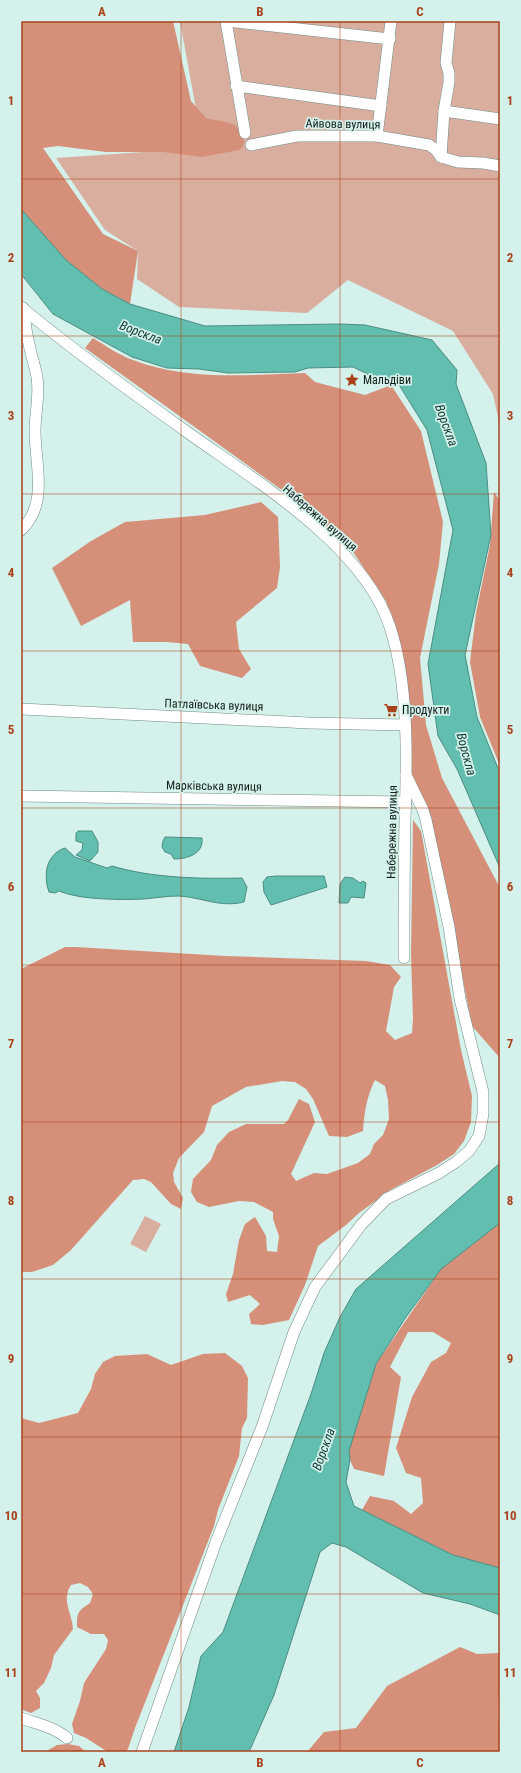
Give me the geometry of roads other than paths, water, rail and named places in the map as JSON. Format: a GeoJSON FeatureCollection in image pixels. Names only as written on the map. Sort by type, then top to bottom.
{"type":"FeatureCollection","features":[{"type":"Feature","properties":{"kind":"street"},"geometry":{"type":"LineString","coordinates":[[245,133],[226,21],[390,38]]}},
{"type":"Feature","properties":{"kind":"street"},"geometry":{"type":"LineString","coordinates":[[377,136],[392,21]]}},
{"type":"Feature","properties":{"kind":"street"},"geometry":{"type":"LineString","coordinates":[[441,157],[444,112],[449,82],[449,73],[446,63],[450,21]]}},
{"type":"Feature","properties":{"kind":"street"},"geometry":{"type":"LineString","coordinates":[[236,86],[381,106]]}},
{"type":"Feature","properties":{"kind":"street"},"geometry":{"type":"LineString","coordinates":[[444,112],[500,119]]}},
{"type":"Feature","properties":{"kind":"street","name":"Айвова вулиця"},"geometry":{"type":"LineString","coordinates":[[251,144],[297,136],[377,136],[429,145],[436,150],[441,157],[458,162],[483,163],[500,166]]}},
{"type":"Feature","properties":{"kind":"street"},"geometry":{"type":"LineString","coordinates":[[21,530],[32,516],[36,502],[39,477],[35,432],[38,406],[37,378],[24,338],[22,307]]}},
{"type":"Feature","properties":{"kind":"street","name":"Набережна вулиця"},"geometry":{"type":"LineString","coordinates":[[22,307],[137,397],[292,508],[342,551],[358,568],[371,587],[390,626],[398,660],[406,726],[404,958]]}},
{"type":"Feature","properties":{"kind":"street","name":"Патлаївська вулиця"},"geometry":{"type":"LineString","coordinates":[[21,709],[309,723],[406,726]]}},
{"type":"Feature","properties":{"kind":"street"},"geometry":{"type":"LineString","coordinates":[[142,1752],[216,1542],[262,1427],[294,1332],[315,1287],[361,1225],[386,1199],[439,1173],[456,1162],[469,1151],[479,1136],[483,1114],[483,1092],[460,999],[449,927],[426,820],[423,810],[406,775]]}},
{"type":"Feature","properties":{"kind":"street","name":"Марківська вулиця"},"geometry":{"type":"LineString","coordinates":[[21,796],[406,802]]}},
{"type":"Feature","properties":{"kind":"street"},"geometry":{"type":"LineString","coordinates":[[21,1718],[61,1733],[67,1738]]}},
{"type":"Feature","properties":{"kind":"water","name":"Ворскла"},"geometry":{"type":"Polygon","coordinates":[[[21,209],[66,260],[102,289],[130,304],[205,326],[365,325],[432,340],[457,370],[456,384],[486,463],[491,535],[465,655],[477,717],[500,773],[500,868],[457,769],[438,736],[428,664],[453,530],[427,430],[396,380],[388,378],[384,382],[353,367],[308,368],[295,372],[228,373],[199,369],[167,368],[132,357],[53,314],[21,274],[21,209]]]}},
{"type":"Feature","properties":{"kind":"water"},"geometry":{"type":"Polygon","coordinates":[[[78,831],[92,831],[98,842],[98,852],[90,861],[76,855],[82,850],[83,843],[76,841],[76,833],[78,831]]]}},
{"type":"Feature","properties":{"kind":"water"},"geometry":{"type":"Polygon","coordinates":[[[165,837],[202,838],[202,843],[197,852],[189,857],[174,859],[171,854],[165,852],[162,847],[165,837]]]}},
{"type":"Feature","properties":{"kind":"water"},"geometry":{"type":"Polygon","coordinates":[[[65,848],[75,857],[107,868],[112,866],[143,873],[176,877],[242,878],[247,887],[244,902],[227,904],[178,896],[144,899],[101,899],[78,896],[59,891],[55,893],[49,892],[46,872],[50,860],[59,851],[65,848]]]}},
{"type":"Feature","properties":{"kind":"water"},"geometry":{"type":"Polygon","coordinates":[[[324,876],[327,887],[271,905],[264,892],[263,882],[267,877],[324,876]]]}},
{"type":"Feature","properties":{"kind":"water"},"geometry":{"type":"Polygon","coordinates":[[[345,877],[353,878],[360,883],[363,881],[366,883],[364,898],[351,897],[348,903],[339,903],[340,884],[345,877]]]}},
{"type":"Feature","properties":{"kind":"water","name":"Ворскла"},"geometry":{"type":"Polygon","coordinates":[[[500,1163],[500,1223],[441,1269],[406,1317],[376,1364],[349,1451],[350,1460],[346,1482],[354,1506],[453,1555],[500,1568],[500,1615],[470,1604],[423,1593],[346,1547],[332,1543],[320,1552],[274,1695],[249,1752],[174,1752],[189,1707],[201,1656],[223,1632],[311,1394],[324,1353],[340,1317],[356,1289],[500,1163]]]}},
{"type":"Feature","properties":{"kind":"place","name":"Мальдіви"},"geometry":{"type":"Point","coordinates":[352,380]}},
{"type":"Feature","properties":{"kind":"place","name":"Продукти"},"geometry":{"type":"Point","coordinates":[391,710]}}]}
